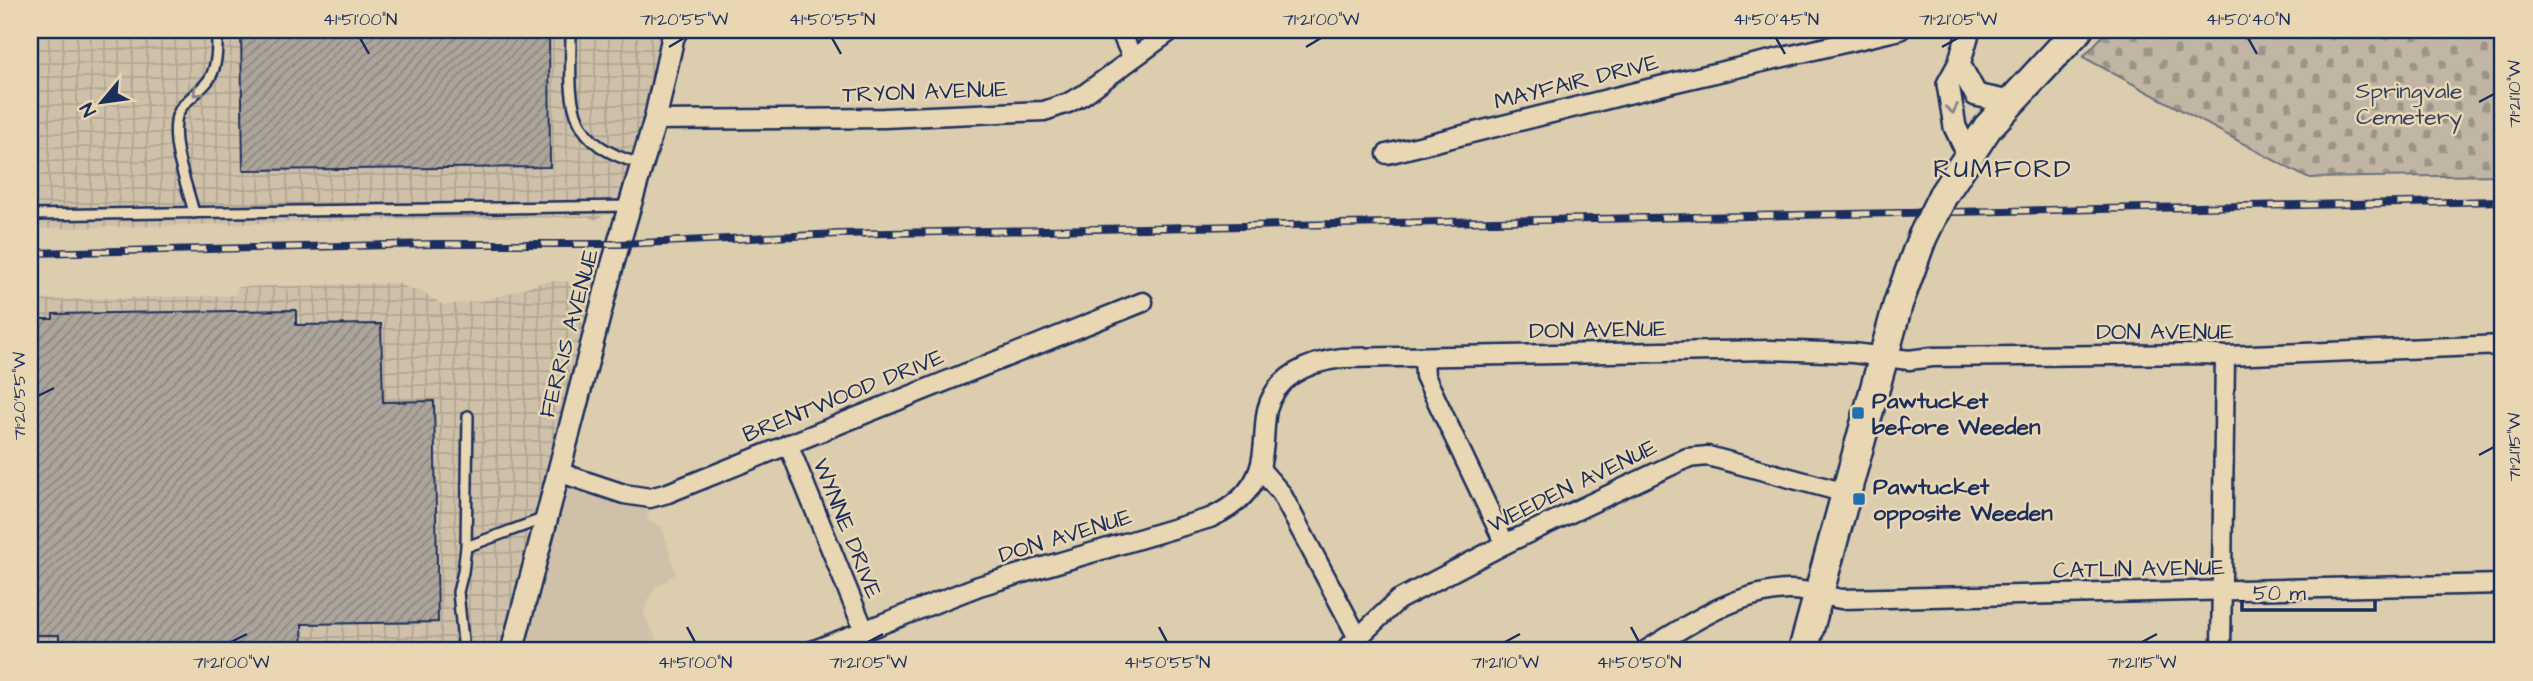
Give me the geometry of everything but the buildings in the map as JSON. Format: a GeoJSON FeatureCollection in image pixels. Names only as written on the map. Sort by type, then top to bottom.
{"type":"FeatureCollection","features":[{"type":"Feature","properties":{"kind":"main road"},"geometry":{"type":"LineString","coordinates":[[1803,651],[1884,356],[1904,287],[1922,238],[1943,195],[1968,154],[2009,102],[2077,30]]}},
{"type":"Feature","properties":{"kind":"street","name":"FERRIS AVENUE"},"geometry":{"type":"LineString","coordinates":[[512,651],[677,30]]}},
{"type":"Feature","properties":{"kind":"street"},"geometry":{"type":"LineString","coordinates":[[1120,30],[1132,57]]}},
{"type":"Feature","properties":{"kind":"street","name":"TRYON AVENUE"},"geometry":{"type":"LineString","coordinates":[[655,120],[884,118],[1044,111],[1083,95],[1172,30]]}},
{"type":"Feature","properties":{"kind":"street","name":"MAYFAIR DRIVE"},"geometry":{"type":"LineString","coordinates":[[1387,154],[1900,30]]}},
{"type":"Feature","properties":{"kind":"street"},"geometry":{"type":"LineString","coordinates":[[1968,154],[1955,127],[1948,84],[1959,64],[1969,30]]}},
{"type":"Feature","properties":{"kind":"street"},"geometry":{"type":"LineString","coordinates":[[1959,64],[1976,95],[2009,102]]}},
{"type":"Feature","properties":{"kind":"street","name":"BRENTWOOD DRIVE"},"geometry":{"type":"LineString","coordinates":[[558,472],[624,494],[650,498],[668,493],[1143,302]]}},
{"type":"Feature","properties":{"kind":"street","name":"DON AVENUE"},"geometry":{"type":"LineString","coordinates":[[813,651],[979,586],[1210,518],[1231,509],[1247,492],[1259,470],[1268,408],[1280,384],[1299,369],[1319,361],[1342,358],[1769,350],[1884,356],[1909,360],[1959,356],[2225,356],[2503,345]]}},
{"type":"Feature","properties":{"kind":"street"},"geometry":{"type":"LineString","coordinates":[[2221,651],[2225,356]]}},
{"type":"Feature","properties":{"kind":"street"},"geometry":{"type":"LineString","coordinates":[[1424,357],[1426,376],[1505,544]]}},
{"type":"Feature","properties":{"kind":"street","name":"WYNNE DRIVE"},"geometry":{"type":"LineString","coordinates":[[788,444],[864,630]]}},
{"type":"Feature","properties":{"kind":"street","name":"WEEDEN AVENUE"},"geometry":{"type":"LineString","coordinates":[[1344,651],[1362,645],[1398,600],[1505,544],[1687,458],[1709,456],[1846,493]]}},
{"type":"Feature","properties":{"kind":"street"},"geometry":{"type":"LineString","coordinates":[[1259,470],[1281,493],[1362,645]]}},
{"type":"Feature","properties":{"kind":"street","name":"CATLIN AVENUE"},"geometry":{"type":"LineString","coordinates":[[1645,651],[1703,615],[1749,598],[1788,590],[1841,599],[2503,584]]}},
{"type":"Feature","properties":{"kind":"lane"},"geometry":{"type":"LineString","coordinates":[[194,212],[178,148],[176,120],[188,101],[209,79],[215,63],[217,30]]}},
{"type":"Feature","properties":{"kind":"lane"},"geometry":{"type":"LineString","coordinates":[[571,30],[571,95],[577,122],[596,144],[622,159],[641,164]]}},
{"type":"Feature","properties":{"kind":"lane"},"geometry":{"type":"LineString","coordinates":[[30,215],[629,206]]}},
{"type":"Feature","properties":{"kind":"lane"},"geometry":{"type":"LineString","coordinates":[[464,651],[458,592],[466,547],[468,416]]}},
{"type":"Feature","properties":{"kind":"lane"},"geometry":{"type":"LineString","coordinates":[[466,547],[547,517]]}},
{"type":"Feature","properties":{"kind":"shaded area"},"geometry":{"type":"Polygon","coordinates":[[[30,30],[688,30],[632,212],[604,215],[595,220],[589,217],[472,218],[30,229],[30,30]]]}},
{"type":"Feature","properties":{"kind":"shaded area"},"geometry":{"type":"Polygon","coordinates":[[[609,280],[510,651],[30,651],[30,300],[235,295],[238,287],[398,283],[411,290],[420,290],[443,305],[486,300],[546,281],[582,285],[609,280]]]}},
{"type":"Feature","properties":{"kind":"shaded area"},"geometry":{"type":"Polygon","coordinates":[[[565,470],[645,493],[650,510],[647,520],[662,527],[676,574],[655,588],[647,603],[644,614],[656,639],[644,651],[510,651],[565,470]]]}},
{"type":"Feature","properties":{"kind":"green space","name":"Springvale Cemetery"},"geometry":{"type":"Polygon","coordinates":[[[2108,30],[2503,30],[2503,175],[2307,178],[2083,57],[2108,30]]]}},
{"type":"Feature","properties":{"kind":"railway"},"geometry":{"type":"LineString","coordinates":[[30,253],[435,244],[619,244],[839,234],[2503,201]]}},
{"type":"Feature","properties":{"kind":"place","name":"Pawtucket before Weeden"},"geometry":{"type":"Point","coordinates":[1858,413]}},
{"type":"Feature","properties":{"kind":"place","name":"Pawtucket opposite Weeden"},"geometry":{"type":"Point","coordinates":[1859,499]}},
{"type":"Feature","properties":{"kind":"district","name":"RUMFORD"},"geometry":{"type":"Point","coordinates":[2003,168]}}]}
